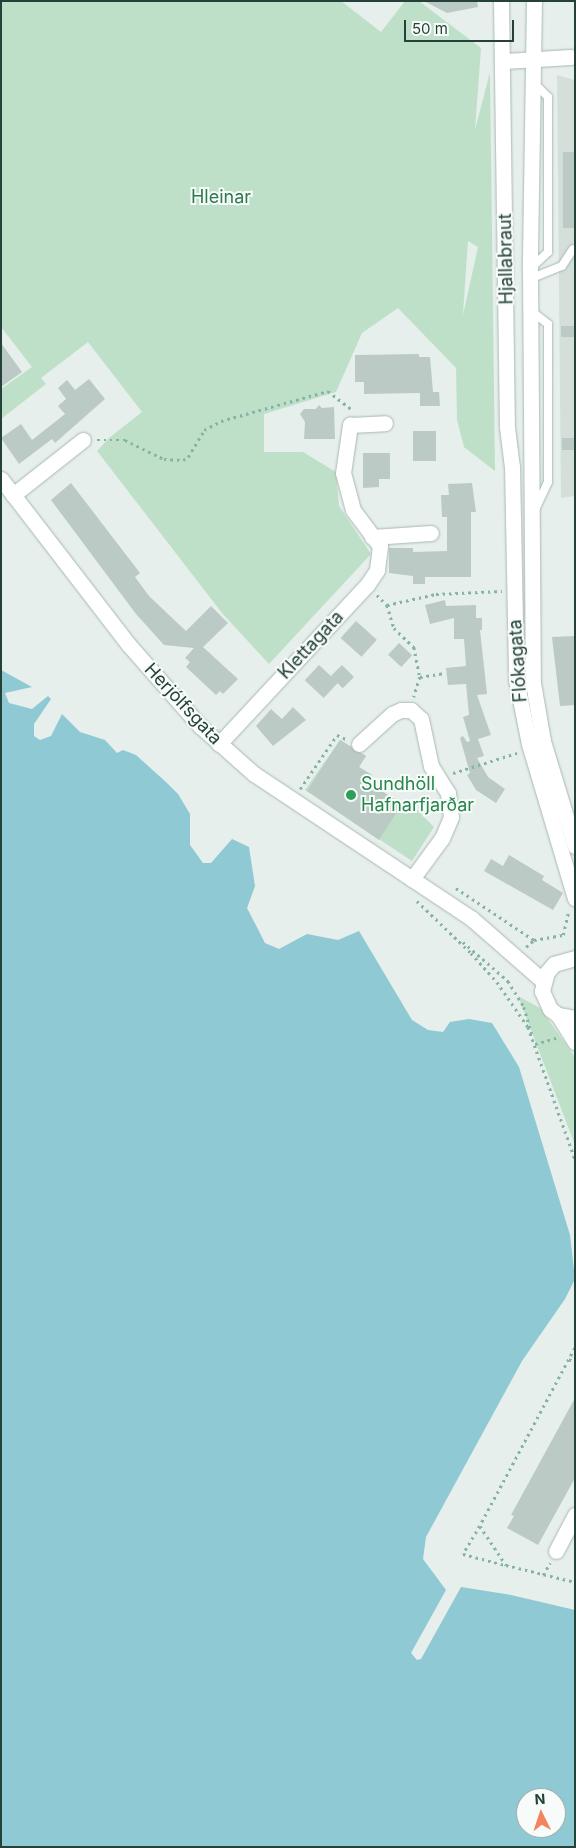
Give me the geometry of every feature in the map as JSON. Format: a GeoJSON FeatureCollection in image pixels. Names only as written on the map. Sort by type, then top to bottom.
{"type":"FeatureCollection","features":[{"type":"Feature","properties":{"kind":"main road","name":"Hjallabraut"},"geometry":{"type":"LineString","coordinates":[[501,1],[504,60],[507,427],[513,516]]}},
{"type":"Feature","properties":{"kind":"main road","name":"Hjallabraut"},"geometry":{"type":"LineString","coordinates":[[532,516],[535,269],[534,1]]}},
{"type":"Feature","properties":{"kind":"main road"},"geometry":{"type":"LineString","coordinates":[[504,60],[533,58],[573,59]]}},
{"type":"Feature","properties":{"kind":"main road","name":"Klettagata"},"geometry":{"type":"LineString","coordinates":[[219,744],[367,585],[377,570],[380,546],[353,510],[343,473],[350,425],[385,423]]}},
{"type":"Feature","properties":{"kind":"main road"},"geometry":{"type":"LineString","coordinates":[[14,495],[83,440]]}},
{"type":"Feature","properties":{"kind":"main road","name":"Herjólfsgata"},"geometry":{"type":"LineString","coordinates":[[1,479],[154,675],[219,744],[299,796],[412,879],[471,918],[543,981]]}},
{"type":"Feature","properties":{"kind":"main road","name":"Flókagata"},"geometry":{"type":"LineString","coordinates":[[513,516],[516,679],[529,744],[561,798]]}},
{"type":"Feature","properties":{"kind":"main road","name":"Flókagata"},"geometry":{"type":"LineString","coordinates":[[532,516],[533,683],[543,741],[561,798]]}},
{"type":"Feature","properties":{"kind":"main road"},"geometry":{"type":"LineString","coordinates":[[372,537],[431,533]]}},
{"type":"Feature","properties":{"kind":"main road"},"geometry":{"type":"LineString","coordinates":[[359,744],[392,714],[411,710],[421,719],[431,766],[448,794],[451,817],[442,838],[412,879]]}},
{"type":"Feature","properties":{"kind":"main road"},"geometry":{"type":"LineString","coordinates":[[561,798],[575,846]]}},
{"type":"Feature","properties":{"kind":"main road"},"geometry":{"type":"LineString","coordinates":[[561,798],[572,901]]}},
{"type":"Feature","properties":{"kind":"main road"},"geometry":{"type":"LineString","coordinates":[[574,957],[554,964],[543,981],[545,1001],[558,1014],[575,1042]]}},
{"type":"Feature","properties":{"kind":"main road"},"geometry":{"type":"LineString","coordinates":[[558,1014],[575,1018]]}},
{"type":"Feature","properties":{"kind":"main road"},"geometry":{"type":"LineString","coordinates":[[556,1551],[575,1515]]}},
{"type":"Feature","properties":{"kind":"lane"},"geometry":{"type":"LineString","coordinates":[[535,269],[562,266],[573,250]]}},
{"type":"Feature","properties":{"kind":"path"},"geometry":{"type":"LineString","coordinates":[[83,440],[125,440],[164,459],[183,460],[188,457],[204,430],[221,421],[328,391],[369,424]]}},
{"type":"Feature","properties":{"kind":"path"},"geometry":{"type":"LineString","coordinates":[[503,581],[503,600]]}},
{"type":"Feature","properties":{"kind":"path"},"geometry":{"type":"LineString","coordinates":[[367,585],[387,605],[394,628],[414,647],[420,677],[411,710]]}},
{"type":"Feature","properties":{"kind":"path"},"geometry":{"type":"LineString","coordinates":[[387,605],[436,594],[503,591]]}},
{"type":"Feature","properties":{"kind":"path"},"geometry":{"type":"LineString","coordinates":[[420,677],[445,673]]}},
{"type":"Feature","properties":{"kind":"path"},"geometry":{"type":"LineString","coordinates":[[299,796],[337,736],[359,744]]}},
{"type":"Feature","properties":{"kind":"path"},"geometry":{"type":"LineString","coordinates":[[438,778],[524,750]]}},
{"type":"Feature","properties":{"kind":"path"},"geometry":{"type":"LineString","coordinates":[[450,885],[534,940],[563,935],[569,921],[572,901]]}},
{"type":"Feature","properties":{"kind":"path"},"geometry":{"type":"LineString","coordinates":[[454,936],[508,982],[524,1007],[534,1045]]}},
{"type":"Feature","properties":{"kind":"path"},"geometry":{"type":"LineString","coordinates":[[575,1348],[480,1526],[463,1554],[575,1582]]}},
{"type":"Feature","properties":{"kind":"path"},"geometry":{"type":"LineString","coordinates":[[569,1359],[575,1362]]}},
{"type":"Feature","properties":{"kind":"path"},"geometry":{"type":"LineString","coordinates":[[480,1526],[506,1565]]}},
{"type":"Feature","properties":{"kind":"shaded area"},"geometry":{"type":"Polygon","coordinates":[[[557,75],[575,80],[575,496],[561,498],[557,75]]]}},
{"type":"Feature","properties":{"kind":"green space","name":"Hleinar"},"geometry":{"type":"Polygon","coordinates":[[[1,1],[341,1],[381,32],[405,1],[419,1],[481,48],[475,130],[490,72],[495,471],[464,447],[457,420],[456,368],[398,308],[362,333],[336,392],[264,414],[264,452],[303,452],[336,472],[339,506],[371,554],[269,664],[222,613],[97,451],[109,438],[142,412],[88,342],[41,378],[46,384],[1,419],[1,389],[32,367],[1,327],[1,1]],[[468,241],[463,315],[478,247],[468,241]]]}},
{"type":"Feature","properties":{"kind":"green space","name":"Sundhöll Hafnarfjarðar"},"geometry":{"type":"Polygon","coordinates":[[[340,740],[366,756],[359,767],[372,775],[368,782],[402,804],[410,803],[434,827],[412,861],[305,790],[340,740]]]}},
{"type":"Feature","properties":{"kind":"green space"},"geometry":{"type":"Polygon","coordinates":[[[518,996],[540,1008],[575,1057],[575,1145],[518,996]]]}},
{"type":"Feature","properties":{"kind":"water"},"geometry":{"type":"Polygon","coordinates":[[[1,670],[32,687],[5,693],[9,703],[32,709],[48,696],[51,699],[34,724],[34,736],[40,740],[51,736],[62,714],[80,732],[105,740],[117,753],[123,750],[136,755],[167,783],[178,794],[190,814],[190,845],[203,863],[211,863],[232,839],[249,847],[255,886],[247,908],[265,943],[279,949],[307,934],[338,940],[359,931],[412,1020],[428,1030],[443,1032],[450,1022],[469,1019],[492,1023],[519,1067],[570,1235],[575,1279],[565,1299],[522,1361],[426,1537],[423,1559],[446,1590],[411,1653],[417,1660],[421,1659],[461,1587],[511,1595],[575,1610],[575,1847],[1,1847],[1,670]]]}},
{"type":"Feature","properties":{"kind":"building"},"geometry":{"type":"Polygon","coordinates":[[[424,1],[477,1],[478,7],[447,13],[424,1]]]}},
{"type":"Feature","properties":{"kind":"building"},"geometry":{"type":"Polygon","coordinates":[[[563,152],[575,152],[575,228],[563,228],[563,152]]]}},
{"type":"Feature","properties":{"kind":"building"},"geometry":{"type":"Polygon","coordinates":[[[561,326],[575,326],[575,337],[561,337],[561,326]]]}},
{"type":"Feature","properties":{"kind":"building"},"geometry":{"type":"Polygon","coordinates":[[[1,343],[22,372],[1,387],[1,343]]]}},
{"type":"Feature","properties":{"kind":"building"},"geometry":{"type":"Polygon","coordinates":[[[419,354],[419,357],[430,357],[433,392],[439,392],[440,406],[420,406],[420,393],[364,394],[364,382],[355,382],[355,355],[419,354]]]}},
{"type":"Feature","properties":{"kind":"building"},"geometry":{"type":"Polygon","coordinates":[[[89,379],[105,399],[55,443],[52,439],[19,464],[1,438],[21,424],[32,440],[65,414],[58,406],[66,399],[58,388],[67,380],[75,390],[89,379]]]}},
{"type":"Feature","properties":{"kind":"building"},"geometry":{"type":"Polygon","coordinates":[[[319,405],[322,408],[334,407],[335,439],[304,439],[305,422],[300,414],[304,409],[316,409],[319,405]]]}},
{"type":"Feature","properties":{"kind":"building"},"geometry":{"type":"Polygon","coordinates":[[[413,431],[436,431],[436,461],[413,461],[413,431]]]}},
{"type":"Feature","properties":{"kind":"building"},"geometry":{"type":"Polygon","coordinates":[[[562,438],[575,438],[575,450],[562,450],[562,438]]]}},
{"type":"Feature","properties":{"kind":"building"},"geometry":{"type":"Polygon","coordinates":[[[363,453],[390,453],[390,479],[379,479],[379,487],[363,488],[363,453]]]}},
{"type":"Feature","properties":{"kind":"building"},"geometry":{"type":"Polygon","coordinates":[[[71,483],[140,573],[135,577],[149,596],[186,631],[211,606],[228,623],[203,647],[238,679],[223,694],[220,691],[216,695],[186,667],[190,662],[185,658],[194,648],[164,645],[136,614],[51,500],[71,483]]]}},
{"type":"Feature","properties":{"kind":"building"},"geometry":{"type":"Polygon","coordinates":[[[472,483],[476,512],[471,512],[471,577],[425,577],[425,584],[413,584],[413,576],[389,573],[389,548],[413,548],[413,552],[447,551],[447,517],[442,517],[441,495],[449,495],[448,484],[472,483]]]}},
{"type":"Feature","properties":{"kind":"building"},"geometry":{"type":"Polygon","coordinates":[[[445,600],[446,606],[476,605],[476,618],[482,618],[482,630],[480,630],[487,694],[477,695],[491,735],[478,739],[484,756],[477,758],[488,777],[505,789],[496,803],[476,790],[467,775],[470,773],[460,738],[463,736],[467,742],[470,741],[463,717],[469,715],[466,684],[448,685],[446,668],[466,666],[464,639],[454,639],[454,618],[430,624],[425,605],[445,600]]]}},
{"type":"Feature","properties":{"kind":"building"},"geometry":{"type":"Polygon","coordinates":[[[356,621],[377,640],[361,657],[341,638],[356,621]]]}},
{"type":"Feature","properties":{"kind":"building"},"geometry":{"type":"Polygon","coordinates":[[[575,636],[575,705],[560,706],[552,637],[575,636]]]}},
{"type":"Feature","properties":{"kind":"building"},"geometry":{"type":"Polygon","coordinates":[[[399,643],[412,655],[401,667],[388,655],[399,643]]]}},
{"type":"Feature","properties":{"kind":"building"},"geometry":{"type":"Polygon","coordinates":[[[319,665],[338,683],[324,698],[305,680],[319,665]]]}},
{"type":"Feature","properties":{"kind":"building"},"geometry":{"type":"Polygon","coordinates":[[[342,665],[354,677],[343,688],[331,676],[342,665]]]}},
{"type":"Feature","properties":{"kind":"building"},"geometry":{"type":"Polygon","coordinates":[[[293,707],[306,720],[273,746],[256,726],[271,709],[282,719],[293,707]]]}},
{"type":"Feature","properties":{"kind":"building","name":"Sundhöll Hafnarfjarðar"},"geometry":{"type":"Polygon","coordinates":[[[340,740],[366,756],[359,767],[372,775],[368,782],[402,804],[379,840],[307,791],[340,740]]]}},
{"type":"Feature","properties":{"kind":"building"},"geometry":{"type":"Polygon","coordinates":[[[509,855],[544,876],[542,880],[563,893],[553,910],[484,871],[491,859],[503,866],[509,855]]]}},
{"type":"Feature","properties":{"kind":"building"},"geometry":{"type":"Polygon","coordinates":[[[575,1398],[575,1478],[538,1545],[507,1528],[514,1516],[511,1515],[575,1398]]]}},
{"type":"Feature","properties":{"kind":"place","name":"Sundhöll Hafnarfjarðar"},"geometry":{"type":"Point","coordinates":[351,795]}}]}
